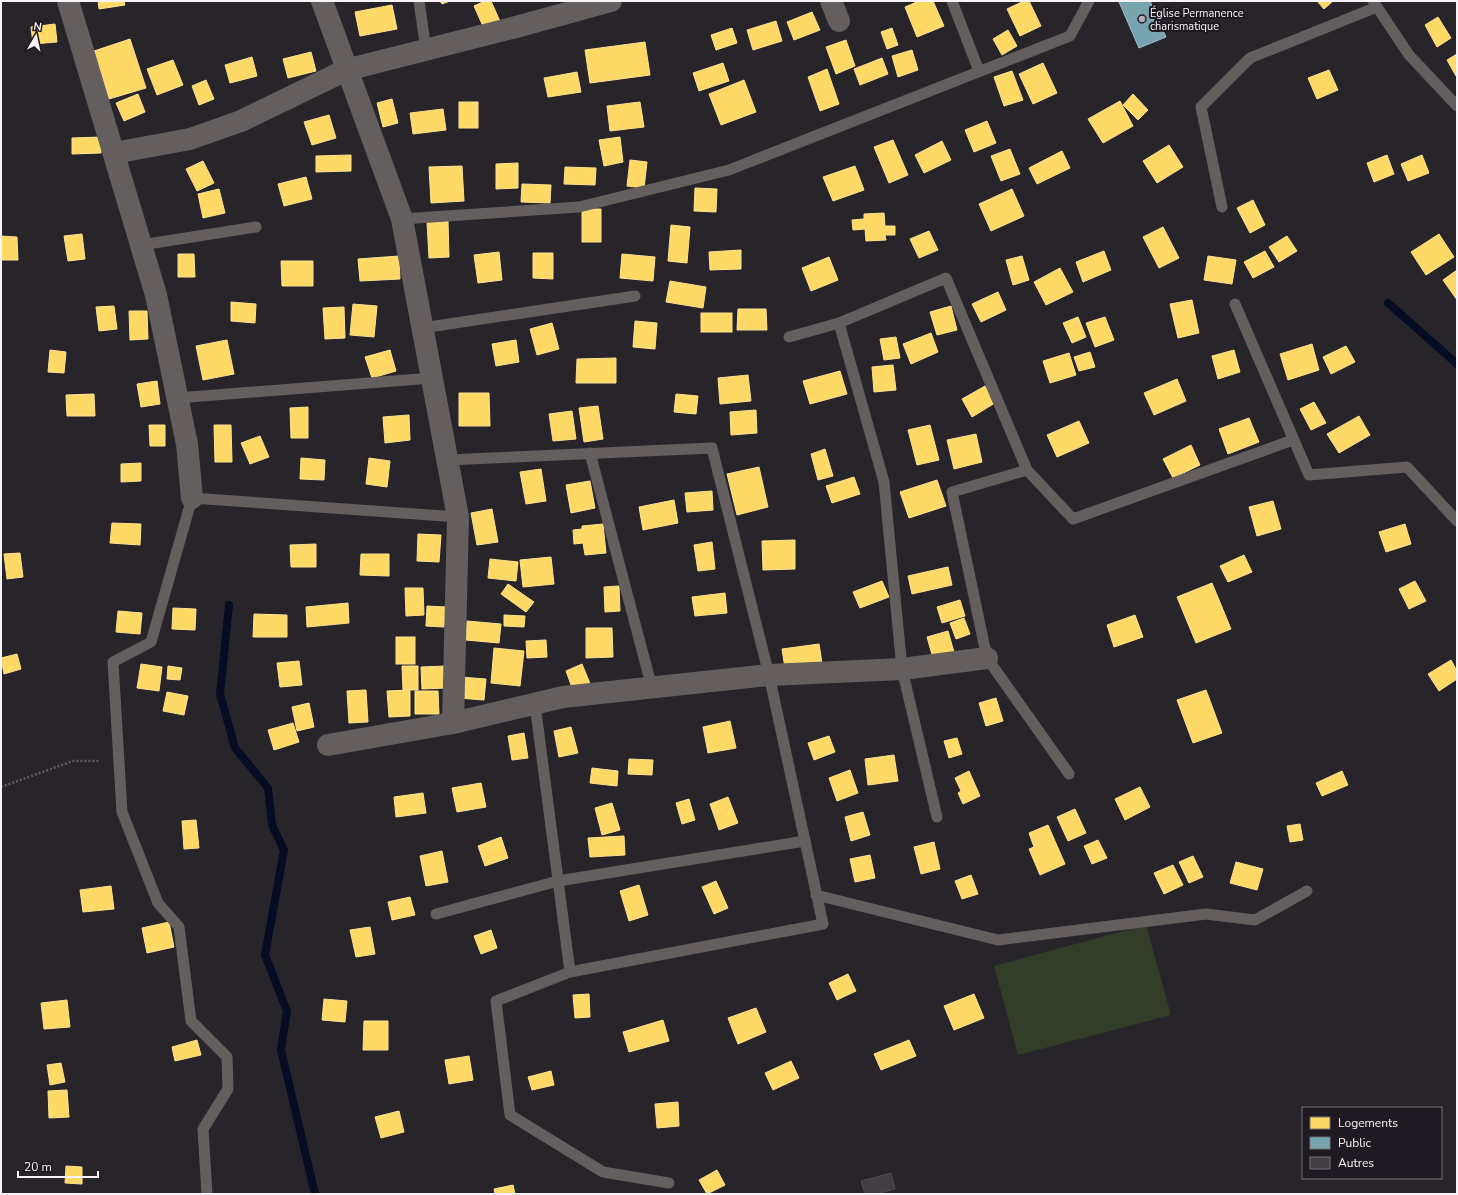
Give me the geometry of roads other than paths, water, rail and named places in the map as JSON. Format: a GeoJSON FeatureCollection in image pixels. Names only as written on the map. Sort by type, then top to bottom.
{"type":"FeatureCollection","features":[{"type":"Feature","properties":{"kind":"street"},"geometry":{"type":"LineString","coordinates":[[68,1],[156,295],[187,444],[192,498]]}},
{"type":"Feature","properties":{"kind":"street"},"geometry":{"type":"LineString","coordinates":[[322,1],[346,70],[402,219],[458,517],[453,723]]}},
{"type":"Feature","properties":{"kind":"street"},"geometry":{"type":"LineString","coordinates":[[114,153],[190,139],[241,121],[346,70],[611,1]]}},
{"type":"Feature","properties":{"kind":"street"},"geometry":{"type":"LineString","coordinates":[[831,1],[839,21]]}},
{"type":"Feature","properties":{"kind":"street"},"geometry":{"type":"LineString","coordinates":[[328,745],[453,723],[564,697],[769,674],[902,669],[987,658]]}},
{"type":"Feature","properties":{"kind":"lane"},"geometry":{"type":"LineString","coordinates":[[419,1],[426,50]]}},
{"type":"Feature","properties":{"kind":"lane"},"geometry":{"type":"LineString","coordinates":[[952,1],[978,71]]}},
{"type":"Feature","properties":{"kind":"lane"},"geometry":{"type":"LineString","coordinates":[[402,219],[579,207],[729,170],[1070,36],[1089,1]]}},
{"type":"Feature","properties":{"kind":"lane"},"geometry":{"type":"LineString","coordinates":[[1222,207],[1201,108],[1250,58],[1375,4],[1409,55],[1457,106]]}},
{"type":"Feature","properties":{"kind":"lane"},"geometry":{"type":"LineString","coordinates":[[141,244],[256,227]]}},
{"type":"Feature","properties":{"kind":"lane"},"geometry":{"type":"LineString","coordinates":[[789,337],[839,323],[946,278],[1027,470],[1073,519],[1293,440]]}},
{"type":"Feature","properties":{"kind":"lane"},"geometry":{"type":"LineString","coordinates":[[422,328],[635,296]]}},
{"type":"Feature","properties":{"kind":"lane"},"geometry":{"type":"LineString","coordinates":[[1235,304],[1309,475],[1407,467],[1457,521]]}},
{"type":"Feature","properties":{"kind":"lane"},"geometry":{"type":"LineString","coordinates":[[839,323],[884,482],[902,669],[937,817]]}},
{"type":"Feature","properties":{"kind":"lane"},"geometry":{"type":"LineString","coordinates":[[177,398],[432,378]]}},
{"type":"Feature","properties":{"kind":"lane"},"geometry":{"type":"LineString","coordinates":[[447,460],[712,448],[769,674],[823,924],[570,972],[496,1002],[510,1115],[603,1172],[669,1183]]}},
{"type":"Feature","properties":{"kind":"lane"},"geometry":{"type":"LineString","coordinates":[[590,454],[652,688]]}},
{"type":"Feature","properties":{"kind":"lane"},"geometry":{"type":"LineString","coordinates":[[1027,470],[952,492],[987,658],[1069,774]]}},
{"type":"Feature","properties":{"kind":"lane"},"geometry":{"type":"LineString","coordinates":[[207,1194],[203,1129],[228,1089],[227,1057],[191,1021],[179,927],[158,903],[122,812],[113,662],[151,642],[192,498],[458,517]]}},
{"type":"Feature","properties":{"kind":"lane"},"geometry":{"type":"LineString","coordinates":[[535,704],[570,972]]}},
{"type":"Feature","properties":{"kind":"lane"},"geometry":{"type":"LineString","coordinates":[[436,914],[558,881],[805,842]]}},
{"type":"Feature","properties":{"kind":"lane"},"geometry":{"type":"LineString","coordinates":[[816,895],[998,940],[1206,914],[1255,920],[1307,891]]}},
{"type":"Feature","properties":{"kind":"waterway"},"geometry":{"type":"LineString","coordinates":[[1388,303],[1457,364]]}},
{"type":"Feature","properties":{"kind":"waterway"},"geometry":{"type":"LineString","coordinates":[[229,605],[220,694],[235,748],[268,788],[272,825],[284,850],[265,955],[287,1011],[281,1050],[315,1194]]}},
{"type":"Feature","properties":{"kind":"place","name":"Église Permanence charismatique"},"geometry":{"type":"Point","coordinates":[1142,19]}}]}
